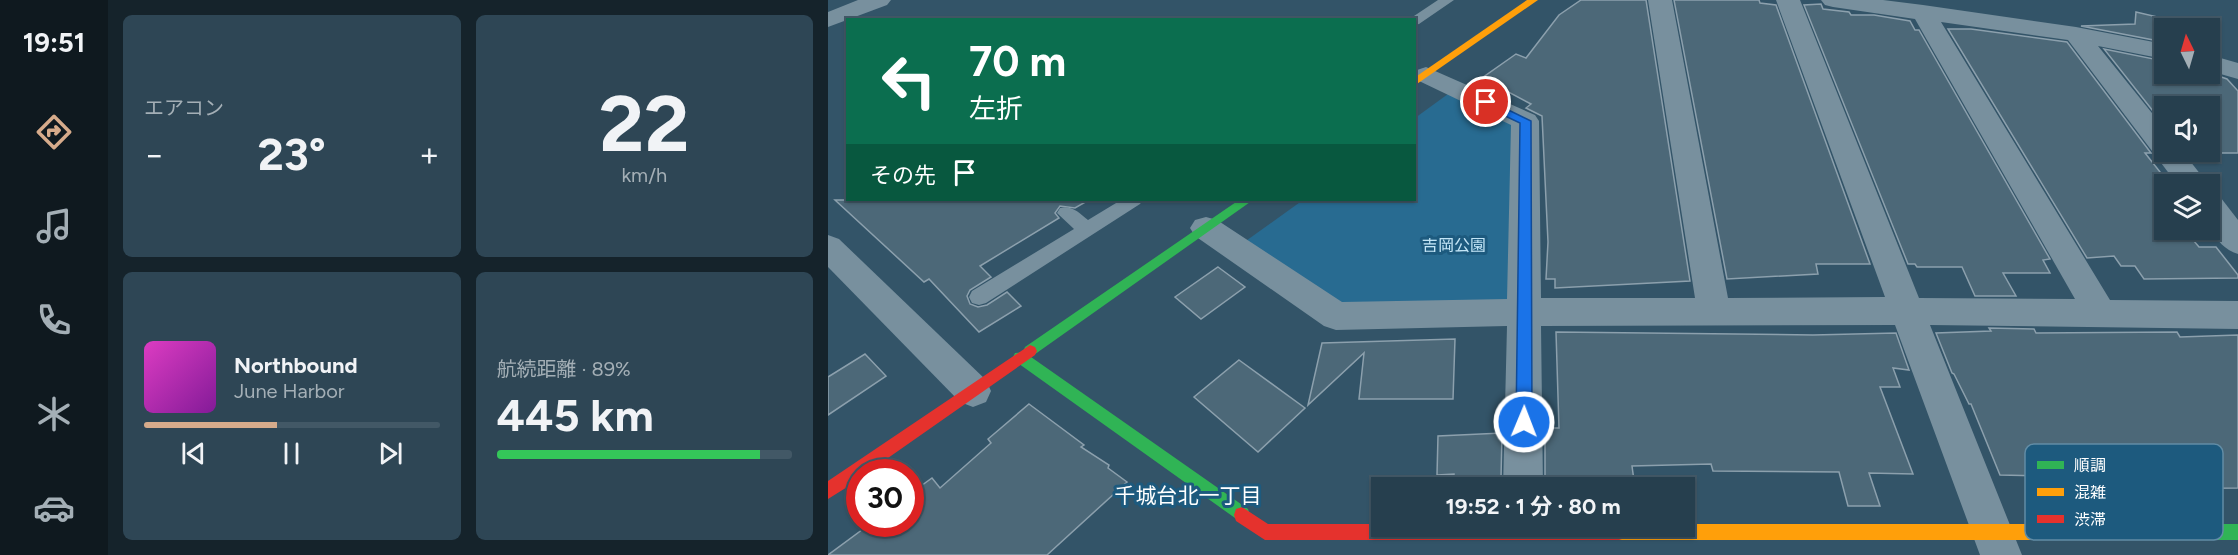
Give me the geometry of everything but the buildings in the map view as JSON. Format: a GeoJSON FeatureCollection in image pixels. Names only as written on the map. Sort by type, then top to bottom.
{"type":"FeatureCollection","features":[{"type":"Feature","properties":{"kind":"street"},"geometry":{"type":"LineString","coordinates":[[828,20],[879,0]]}},
{"type":"Feature","properties":{"kind":"street"},"geometry":{"type":"LineString","coordinates":[[1420,79],[1533,0]]}},
{"type":"Feature","properties":{"kind":"street"},"geometry":{"type":"LineString","coordinates":[[1660,0],[1714,312]]}},
{"type":"Feature","properties":{"kind":"street"},"geometry":{"type":"LineString","coordinates":[[1788,0],[1996,543]]}},
{"type":"Feature","properties":{"kind":"street"},"geometry":{"type":"LineString","coordinates":[[1833,0],[2076,34],[2154,49]]}},
{"type":"Feature","properties":{"kind":"street"},"geometry":{"type":"LineString","coordinates":[[1923,12],[2100,314]]}},
{"type":"Feature","properties":{"kind":"street"},"geometry":{"type":"LineString","coordinates":[[2076,34],[2154,134]]}},
{"type":"Feature","properties":{"kind":"street"},"geometry":{"type":"LineString","coordinates":[[2220,66],[2238,71]]}},
{"type":"Feature","properties":{"kind":"street"},"geometry":{"type":"LineString","coordinates":[[1420,79],[1526,121],[1523,477]]}},
{"type":"Feature","properties":{"kind":"street"},"geometry":{"type":"LineString","coordinates":[[2176,162],[2185,174]]}},
{"type":"Feature","properties":{"kind":"street"},"geometry":{"type":"LineString","coordinates":[[828,491],[1246,201]]}},
{"type":"Feature","properties":{"kind":"street"},"geometry":{"type":"LineString","coordinates":[[2220,219],[2238,242]]}},
{"type":"Feature","properties":{"kind":"street"},"geometry":{"type":"LineString","coordinates":[[1206,228],[1336,316],[1525,312],[1908,311],[2238,315]]}},
{"type":"Feature","properties":{"kind":"street"},"geometry":{"type":"LineString","coordinates":[[828,247],[973,391]]}},
{"type":"Feature","properties":{"kind":"street"},"geometry":{"type":"LineString","coordinates":[[1020,357],[1265,532],[1371,531]]}},
{"type":"Feature","properties":{"kind":"street"},"geometry":{"type":"LineString","coordinates":[[1656,537],[1755,543],[2174,540]]}},
{"type":"Feature","properties":{"kind":"lane"},"geometry":{"type":"LineString","coordinates":[[1423,0],[1443,3]]}},
{"type":"Feature","properties":{"kind":"lane"},"geometry":{"type":"LineString","coordinates":[[1416,20],[1443,3]]}},
{"type":"Feature","properties":{"kind":"lane"},"geometry":{"type":"LineString","coordinates":[[979,297],[1132,201]]}},
{"type":"Feature","properties":{"kind":"lane"},"geometry":{"type":"LineString","coordinates":[[1066,213],[1087,229]]}},
{"type":"Feature","properties":{"kind":"green space","name":"吉岡公園"},"geometry":{"type":"Polygon","coordinates":[[[1448,94],[1518,127],[1514,304],[1334,308],[1243,243],[1302,201],[1416,201],[1416,117],[1448,94]]]}},
{"type":"Feature","properties":{"kind":"traffic: fast"},"geometry":{"type":"LineString","coordinates":[[1030,351],[1246,201]]}},
{"type":"Feature","properties":{"kind":"traffic: fast"},"geometry":{"type":"LineString","coordinates":[[1020,357],[1242,515]]}},
{"type":"Feature","properties":{"kind":"traffic: fast"},"geometry":{"type":"LineString","coordinates":[[2223,532],[2238,532]]}},
{"type":"Feature","properties":{"kind":"traffic: slow"},"geometry":{"type":"LineString","coordinates":[[1416,82],[1533,0]]}},
{"type":"Feature","properties":{"kind":"traffic: slow"},"geometry":{"type":"LineString","coordinates":[[1695,532],[2025,532]]}},
{"type":"Feature","properties":{"kind":"traffic: jam"},"geometry":{"type":"LineString","coordinates":[[828,491],[1030,351]]}},
{"type":"Feature","properties":{"kind":"traffic: jam"},"geometry":{"type":"LineString","coordinates":[[1242,515],[1265,532],[1371,532]]}},
{"type":"Feature","properties":{"kind":"district","name":"千城台北一丁目"},"geometry":{"type":"Point","coordinates":[1188,495]}},
{"type":"Feature","properties":{"kind":"route"},"geometry":{"type":"LineString","coordinates":[[1486,102],[1526,121],[1524,422]]}}]}
